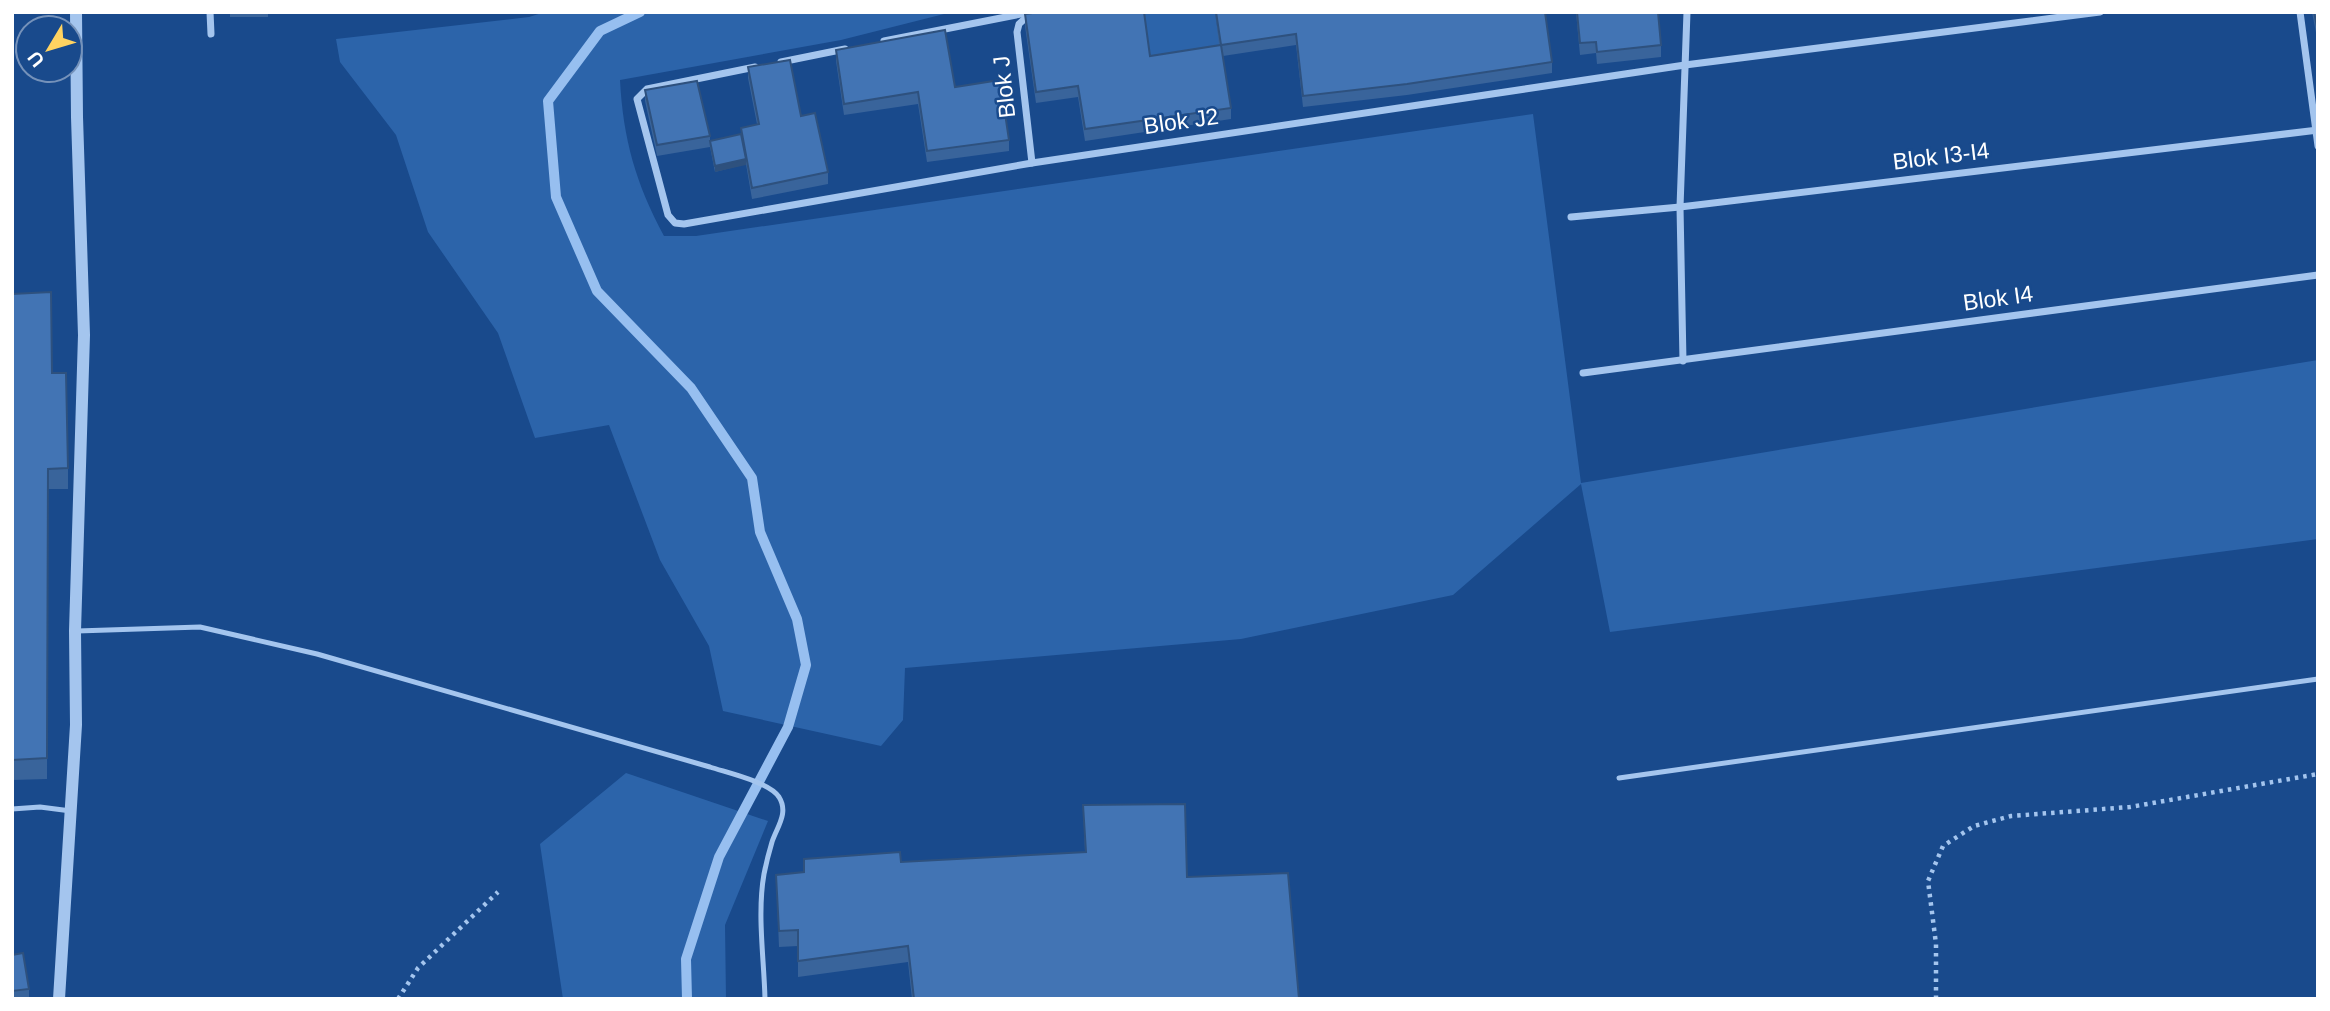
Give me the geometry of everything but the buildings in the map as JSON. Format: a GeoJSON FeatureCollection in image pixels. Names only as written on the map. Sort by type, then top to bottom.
{"type":"FeatureCollection","features":[{"type":"Feature","properties":{"kind":"street"},"geometry":{"type":"LineString","coordinates":[[59,999],[76,725],[75,631],[84,335],[76,12]]}},
{"type":"Feature","properties":{"kind":"street"},"geometry":{"type":"LineString","coordinates":[[210,12],[211,34]]}},
{"type":"Feature","properties":{"kind":"street"},"geometry":{"type":"LineString","coordinates":[[880,42],[1031,12]]}},
{"type":"Feature","properties":{"kind":"street","name":"Blok J"},"geometry":{"type":"LineString","coordinates":[[1031,12],[1019,24],[1017,32],[1032,163]]}},
{"type":"Feature","properties":{"kind":"street"},"geometry":{"type":"LineString","coordinates":[[1683,361],[1680,206],[1686,12]]}},
{"type":"Feature","properties":{"kind":"street","name":"Blok J2"},"geometry":{"type":"LineString","coordinates":[[852,48],[647,89],[637,99],[668,215],[675,222],[684,224],[1032,163],[1685,65],[2100,12]]}},
{"type":"Feature","properties":{"kind":"street"},"geometry":{"type":"LineString","coordinates":[[2300,12],[2318,146]]}},
{"type":"Feature","properties":{"kind":"street","name":"Blok I3-I4"},"geometry":{"type":"LineString","coordinates":[[1572,218],[2316,130]]}},
{"type":"Feature","properties":{"kind":"street","name":"Blok I4"},"geometry":{"type":"LineString","coordinates":[[1583,373],[2137,297],[2318,275]]}},
{"type":"Feature","properties":{"kind":"lane"},"geometry":{"type":"LineString","coordinates":[[75,631],[200,626],[317,654],[710,767],[771,788],[780,798],[783,819],[772,842],[764,875],[762,908],[765,999]]}},
{"type":"Feature","properties":{"kind":"lane"},"geometry":{"type":"LineString","coordinates":[[1619,778],[2318,679]]}},
{"type":"Feature","properties":{"kind":"lane"},"geometry":{"type":"LineString","coordinates":[[12,809],[40,807],[71,811]]}},
{"type":"Feature","properties":{"kind":"path"},"geometry":{"type":"LineString","coordinates":[[1936,999],[1936,944],[1928,881],[1943,846],[1974,825],[2011,816],[2130,807],[2318,774]]}},
{"type":"Feature","properties":{"kind":"path"},"geometry":{"type":"LineString","coordinates":[[398,999],[418,968],[498,892]]}},
{"type":"Feature","properties":{"kind":"shaded area"},"geometry":{"type":"Polygon","coordinates":[[[545,12],[952,12],[841,40],[620,80],[624,122],[633,161],[646,198],[664,236],[696,236],[1533,114],[1581,483],[2318,360],[2318,539],[1610,632],[1581,484],[1453,595],[1241,639],[905,668],[903,720],[881,746],[723,711],[709,646],[660,560],[609,425],[535,438],[498,333],[428,232],[396,135],[340,62],[336,39],[529,17],[545,12]]]}},
{"type":"Feature","properties":{"kind":"shaded area"},"geometry":{"type":"Polygon","coordinates":[[[1143,12],[1215,12],[1221,56],[1150,68],[1143,12]]]}},
{"type":"Feature","properties":{"kind":"shaded area"},"geometry":{"type":"Polygon","coordinates":[[[626,773],[768,821],[725,925],[726,999],[563,999],[540,844],[626,773]]]}},
{"type":"Feature","properties":{"kind":"waterway"},"geometry":{"type":"LineString","coordinates":[[640,12],[600,31],[548,101],[556,197],[597,291],[691,388],[752,478],[760,532],[797,619],[806,665],[788,727],[719,857],[686,959],[687,999]]}}]}
